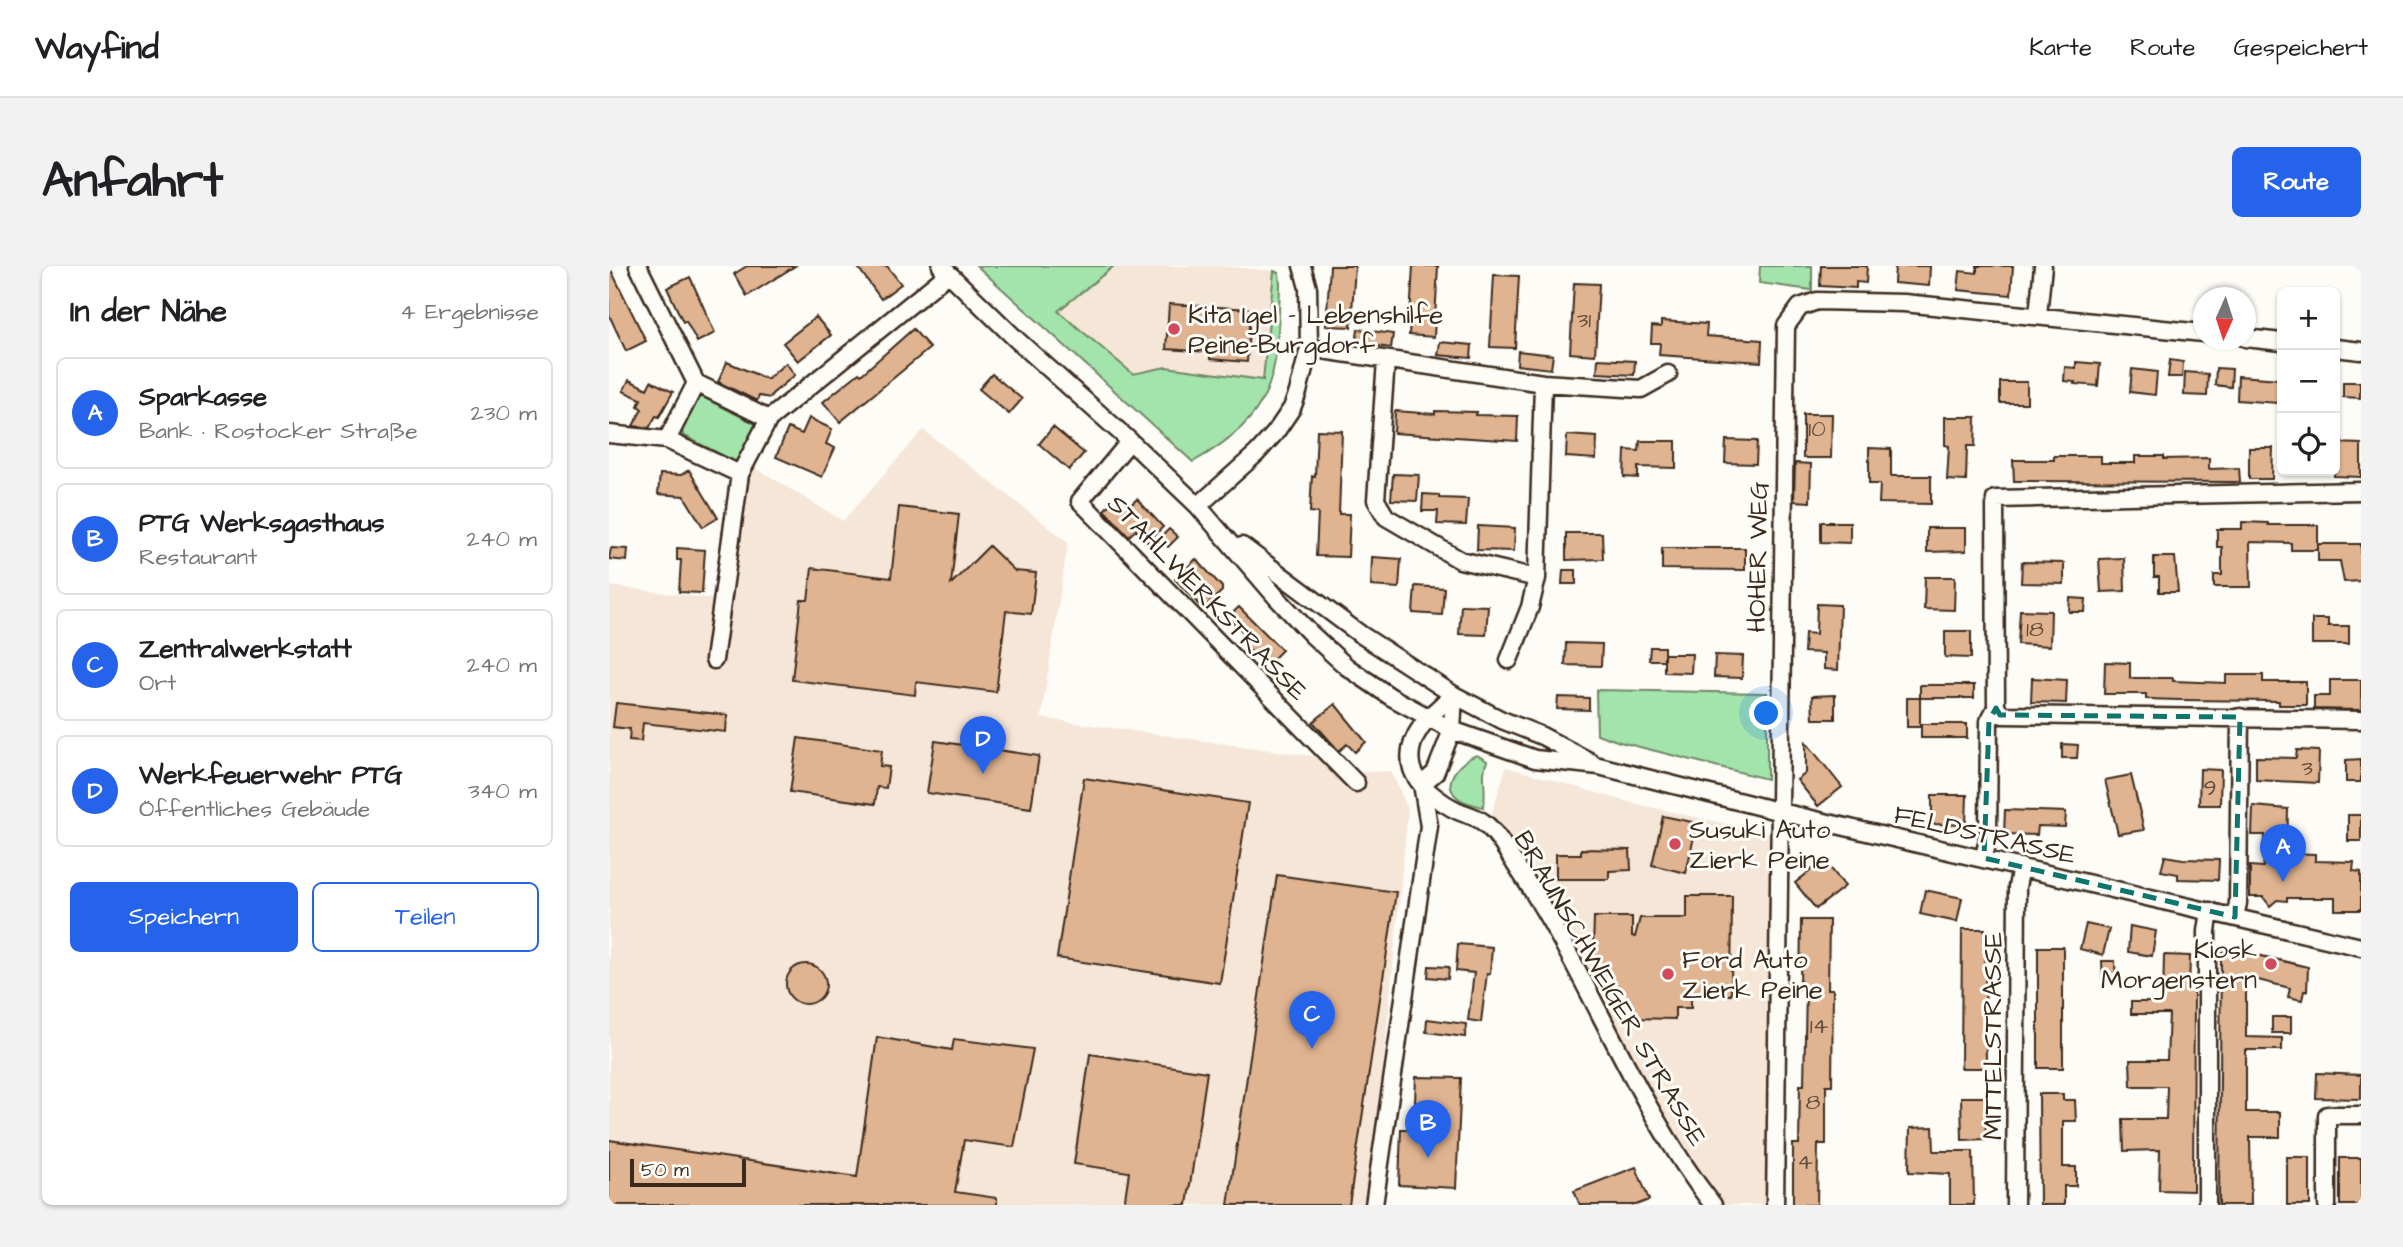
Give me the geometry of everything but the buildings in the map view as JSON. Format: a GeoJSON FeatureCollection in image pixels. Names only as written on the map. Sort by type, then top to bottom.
{"type":"FeatureCollection","features":[{"type":"Feature","properties":{"kind":"street"},"geometry":{"type":"LineString","coordinates":[[638,266],[696,383],[769,419]]}},
{"type":"Feature","properties":{"kind":"street"},"geometry":{"type":"LineString","coordinates":[[1198,506],[1257,453],[1283,422],[1298,392],[1309,348],[1308,288],[1301,266]]}},
{"type":"Feature","properties":{"kind":"street"},"geometry":{"type":"LineString","coordinates":[[2043,266],[2038,315],[2193,332]]}},
{"type":"Feature","properties":{"kind":"street"},"geometry":{"type":"LineString","coordinates":[[714,660],[740,474],[769,419],[945,270],[1198,506],[1277,598],[1321,643],[1347,667],[1391,697],[1427,717]]}},
{"type":"Feature","properties":{"kind":"street","name":"HOHER WEG"},"geometry":{"type":"LineString","coordinates":[[1775,1205],[1781,812],[1783,378],[1786,326],[1800,307],[1817,301],[1904,303],[2038,315]]}},
{"type":"Feature","properties":{"kind":"street"},"geometry":{"type":"LineString","coordinates":[[2256,339],[2277,341]]}},
{"type":"Feature","properties":{"kind":"street"},"geometry":{"type":"LineString","coordinates":[[1309,348],[1543,383],[1641,388],[1668,374]]}},
{"type":"Feature","properties":{"kind":"street"},"geometry":{"type":"LineString","coordinates":[[2340,349],[2361,351]]}},
{"type":"Feature","properties":{"kind":"street"},"geometry":{"type":"LineString","coordinates":[[1386,361],[1376,500],[1385,517],[1460,560],[1537,578]]}},
{"type":"Feature","properties":{"kind":"street"},"geometry":{"type":"LineString","coordinates":[[667,440],[696,383]]}},
{"type":"Feature","properties":{"kind":"street"},"geometry":{"type":"LineString","coordinates":[[1509,660],[1537,578],[1543,383]]}},
{"type":"Feature","properties":{"kind":"street"},"geometry":{"type":"LineString","coordinates":[[609,434],[667,440],[740,474]]}},
{"type":"Feature","properties":{"kind":"street","name":"STAHLWERKSTRASSE"},"geometry":{"type":"LineString","coordinates":[[1131,441],[1080,501],[1356,783]]}},
{"type":"Feature","properties":{"kind":"street"},"geometry":{"type":"LineString","coordinates":[[1984,858],[1987,838],[1989,721],[1996,708],[1995,499],[2361,491]]}},
{"type":"Feature","properties":{"kind":"street"},"geometry":{"type":"LineString","coordinates":[[1217,526],[1360,635],[1454,695]]}},
{"type":"Feature","properties":{"kind":"street"},"geometry":{"type":"LineString","coordinates":[[1374,1205],[1429,826],[1422,784],[1412,769],[1411,749],[1427,717],[1454,695]]}},
{"type":"Feature","properties":{"kind":"street"},"geometry":{"type":"LineString","coordinates":[[1422,784],[1434,773],[1453,730],[1454,695]]}},
{"type":"Feature","properties":{"kind":"street","name":"FELDSTRASSE"},"geometry":{"type":"LineString","coordinates":[[1454,695],[1599,766]]}},
{"type":"Feature","properties":{"kind":"street"},"geometry":{"type":"LineString","coordinates":[[1996,708],[2003,715],[2361,720]]}},
{"type":"Feature","properties":{"kind":"street","name":"FELDSTRASSE"},"geometry":{"type":"LineString","coordinates":[[1427,717],[1453,730],[1535,759],[1599,766],[1781,812],[2361,947]]}},
{"type":"Feature","properties":{"kind":"street"},"geometry":{"type":"LineString","coordinates":[[2235,917],[2238,903],[2240,717]]}},
{"type":"Feature","properties":{"kind":"street","name":"BRAUNSCHWEIGER STRASSE"},"geometry":{"type":"LineString","coordinates":[[1422,784],[1457,810],[1484,822],[1517,866],[1662,1130],[1691,1177],[1713,1205]]}},
{"type":"Feature","properties":{"kind":"street","name":"MITTELSTRASSE"},"geometry":{"type":"LineString","coordinates":[[2015,1205],[2017,887],[2021,867]]}},
{"type":"Feature","properties":{"kind":"street"},"geometry":{"type":"LineString","coordinates":[[2207,1205],[2207,931],[2210,911]]}},
{"type":"Feature","properties":{"kind":"street"},"geometry":{"type":"LineString","coordinates":[[2327,1205],[2327,1115],[2361,1115]]}},
{"type":"Feature","properties":{"kind":"highlighted area"},"geometry":{"type":"Polygon","coordinates":[[[1996,708],[2000,715],[2240,717],[2235,917],[1984,858],[1989,721],[1996,708]]]}},
{"type":"Feature","properties":{"kind":"shaded area","name":"Kita Igel - Lebenshilfe Peine-Burgdorf"},"geometry":{"type":"Polygon","coordinates":[[[1114,266],[1222,266],[1274,271],[1264,380],[1166,367],[1134,375],[1058,311],[1114,266]]]}},
{"type":"Feature","properties":{"kind":"shaded area"},"geometry":{"type":"Polygon","coordinates":[[[923,430],[1068,542],[1041,718],[1319,757],[1358,772],[1391,771],[1408,809],[1370,1205],[609,1205],[609,586],[730,601],[748,478],[754,467],[843,521],[923,430]]]}},
{"type":"Feature","properties":{"kind":"shaded area"},"geometry":{"type":"Polygon","coordinates":[[[1506,767],[1632,803],[1772,834],[1766,1205],[1724,1205],[1695,1173],[1667,1128],[1524,865],[1491,816],[1506,767]]]}},
{"type":"Feature","properties":{"kind":"green space"},"geometry":{"type":"Polygon","coordinates":[[[977,266],[1114,266],[1058,311],[1133,374],[1166,367],[1263,380],[1274,271],[1279,273],[1277,343],[1268,388],[1258,408],[1242,426],[1193,462],[977,266]]]}},
{"type":"Feature","properties":{"kind":"green space"},"geometry":{"type":"Polygon","coordinates":[[[1760,266],[1812,266],[1812,290],[1759,283],[1760,266]]]}},
{"type":"Feature","properties":{"kind":"green space"},"geometry":{"type":"Polygon","coordinates":[[[701,396],[758,425],[740,460],[733,461],[683,435],[682,427],[697,397],[701,396]]]}},
{"type":"Feature","properties":{"kind":"green space"},"geometry":{"type":"Polygon","coordinates":[[[1596,690],[1767,693],[1767,779],[1597,734],[1596,690]]]}},
{"type":"Feature","properties":{"kind":"green space"},"geometry":{"type":"Polygon","coordinates":[[[1477,755],[1487,761],[1483,807],[1460,799],[1452,791],[1451,785],[1459,767],[1477,755]]]}},
{"type":"Feature","properties":{"kind":"place","name":"Kita Igel - Lebenshilfe Peine-Burgdorf"},"geometry":{"type":"Point","coordinates":[1174,329]}},
{"type":"Feature","properties":{"kind":"place","name":"Werkfeuerwehr PTG"},"geometry":{"type":"Point","coordinates":[983,774]}},
{"type":"Feature","properties":{"kind":"place","name":"Susuki Auto Zierk Peine"},"geometry":{"type":"Point","coordinates":[1675,844]}},
{"type":"Feature","properties":{"kind":"place","name":"Sparkasse"},"geometry":{"type":"Point","coordinates":[2283,882]}},
{"type":"Feature","properties":{"kind":"place","name":"Kiosk Morgenstern"},"geometry":{"type":"Point","coordinates":[2271,964]}},
{"type":"Feature","properties":{"kind":"place","name":"Ford Auto Zierk Peine"},"geometry":{"type":"Point","coordinates":[1668,974]}},
{"type":"Feature","properties":{"kind":"place","name":"Zentralwerkstatt"},"geometry":{"type":"Point","coordinates":[1312,1049]}},
{"type":"Feature","properties":{"kind":"place","name":"PTG Werksgasthaus"},"geometry":{"type":"Point","coordinates":[1428,1158]}}]}
